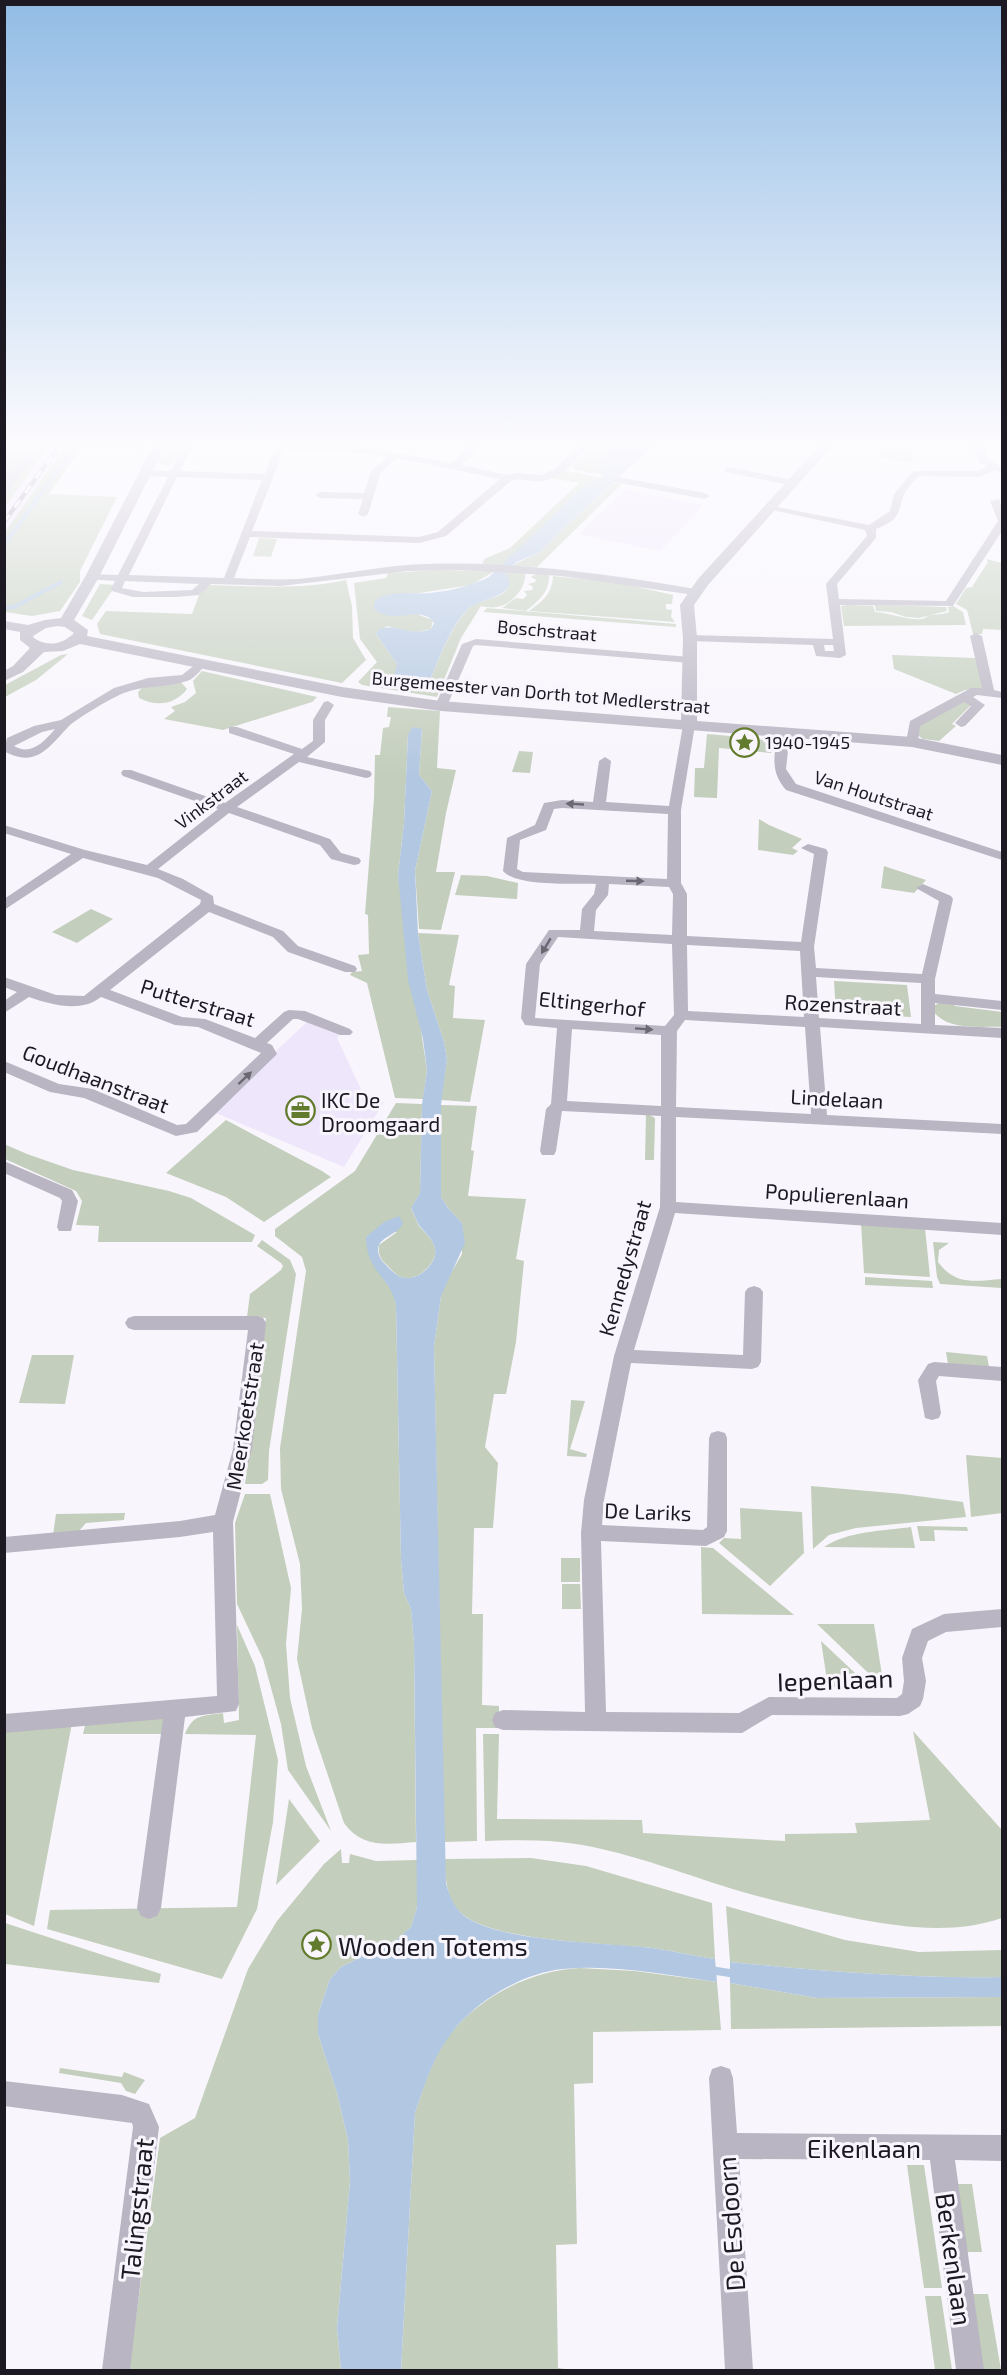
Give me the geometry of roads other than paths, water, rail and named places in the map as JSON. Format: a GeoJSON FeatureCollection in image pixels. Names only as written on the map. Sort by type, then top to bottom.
{"type":"FeatureCollection","features":[{"type":"Feature","properties":{"kind":"street"},"geometry":{"type":"LineString","coordinates":[[64,623],[104,555]]}},
{"type":"Feature","properties":{"kind":"street"},"geometry":{"type":"LineString","coordinates":[[134,555],[116,589],[122,592],[195,593],[208,581],[301,582],[425,567],[518,569],[591,575],[695,591]]}},
{"type":"Feature","properties":{"kind":"street"},"geometry":{"type":"LineString","coordinates":[[228,581],[238,555]]}},
{"type":"Feature","properties":{"kind":"street"},"geometry":{"type":"LineString","coordinates":[[669,1030],[681,1015],[680,894],[674,883],[675,810],[688,724],[690,638],[687,605],[695,591],[728,555]]}},
{"type":"Feature","properties":{"kind":"street"},"geometry":{"type":"LineString","coordinates":[[690,638],[838,642],[831,584],[856,555]]}},
{"type":"Feature","properties":{"kind":"street"},"geometry":{"type":"LineString","coordinates":[[834,602],[949,604],[983,555]]}},
{"type":"Feature","properties":{"kind":"street"},"geometry":{"type":"LineString","coordinates":[[92,577],[121,578]]}},
{"type":"Feature","properties":{"kind":"street"},"geometry":{"type":"LineString","coordinates":[[47,623],[64,623],[81,630],[78,639],[61,647],[40,647],[27,640],[26,635],[30,630],[47,623]]}},
{"type":"Feature","properties":{"kind":"street"},"geometry":{"type":"LineString","coordinates":[[4,625],[30,630]]}},
{"type":"Feature","properties":{"kind":"street"},"geometry":{"type":"LineString","coordinates":[[976,636],[989,693]]}},
{"type":"Feature","properties":{"kind":"street","name":"Burgemeester van Dorth tot Medlerstraat"},"geometry":{"type":"LineString","coordinates":[[78,639],[376,698],[441,706],[912,742],[1002,760]]}},
{"type":"Feature","properties":{"kind":"street","name":"Boschstraat"},"geometry":{"type":"LineString","coordinates":[[441,706],[468,644],[476,642],[690,660]]}},
{"type":"Feature","properties":{"kind":"street"},"geometry":{"type":"LineString","coordinates":[[4,677],[18,669],[40,647]]}},
{"type":"Feature","properties":{"kind":"street"},"geometry":{"type":"LineString","coordinates":[[65,723],[118,691],[148,682],[185,678],[201,663]]}},
{"type":"Feature","properties":{"kind":"street"},"geometry":{"type":"LineString","coordinates":[[912,742],[914,724],[963,697],[975,691],[1002,694]]}},
{"type":"Feature","properties":{"kind":"street"},"geometry":{"type":"LineString","coordinates":[[961,723],[979,705],[963,697]]}},
{"type":"Feature","properties":{"kind":"street","name":"Vinkstraat"},"geometry":{"type":"LineString","coordinates":[[149,870],[228,807],[319,742],[319,720],[328,705]]}},
{"type":"Feature","properties":{"kind":"street","name":"Vinkstraat"},"geometry":{"type":"LineString","coordinates":[[233,730],[300,756],[366,774]]}},
{"type":"Feature","properties":{"kind":"street","name":"Van Houtstraat"},"geometry":{"type":"LineString","coordinates":[[784,733],[779,772],[783,781],[791,787],[1002,856]]}},
{"type":"Feature","properties":{"kind":"street"},"geometry":{"type":"LineString","coordinates":[[599,806],[605,761]]}},
{"type":"Feature","properties":{"kind":"street"},"geometry":{"type":"LineString","coordinates":[[127,773],[325,842],[336,856],[354,861]]}},
{"type":"Feature","properties":{"kind":"street"},"geometry":{"type":"LineString","coordinates":[[674,883],[520,876],[510,872],[514,838],[541,827],[549,806],[562,804],[675,810]]}},
{"type":"Feature","properties":{"kind":"street"},"geometry":{"type":"LineString","coordinates":[[4,829],[81,853],[149,870],[195,889],[208,898],[207,906],[88,1000],[72,1004],[28,992],[4,981]]}},
{"type":"Feature","properties":{"kind":"street"},"geometry":{"type":"LineString","coordinates":[[808,848],[821,852],[807,947],[819,1118]]}},
{"type":"Feature","properties":{"kind":"street"},"geometry":{"type":"LineString","coordinates":[[4,906],[81,853]]}},
{"type":"Feature","properties":{"kind":"street"},"geometry":{"type":"LineString","coordinates":[[587,935],[589,909],[601,895],[603,880]]}},
{"type":"Feature","properties":{"kind":"street"},"geometry":{"type":"LineString","coordinates":[[923,888],[945,899],[928,979],[928,1030]]}},
{"type":"Feature","properties":{"kind":"street"},"geometry":{"type":"LineString","coordinates":[[207,906],[278,934],[293,949],[350,969]]}},
{"type":"Feature","properties":{"kind":"street","name":"Eltingerhof"},"geometry":{"type":"LineString","coordinates":[[669,1030],[530,1022],[528,1018],[533,964],[554,933],[807,947]]}},
{"type":"Feature","properties":{"kind":"street","name":"Rozenstraat"},"geometry":{"type":"LineString","coordinates":[[809,972],[928,979]]}},
{"type":"Feature","properties":{"kind":"street","name":"Putterstraat"},"geometry":{"type":"LineString","coordinates":[[99,991],[180,1022],[200,1022],[258,1043],[289,1015],[300,1014],[345,1032]]}},
{"type":"Feature","properties":{"kind":"street"},"geometry":{"type":"LineString","coordinates":[[4,1009],[28,992]]}},
{"type":"Feature","properties":{"kind":"street","name":"Rozenstraat"},"geometry":{"type":"LineString","coordinates":[[927,998],[1002,1006]]}},
{"type":"Feature","properties":{"kind":"street","name":"Rozenstraat"},"geometry":{"type":"LineString","coordinates":[[681,1015],[1002,1033]]}},
{"type":"Feature","properties":{"kind":"street","name":"Eltingerhof"},"geometry":{"type":"LineString","coordinates":[[548,1151],[554,1109],[559,1106],[566,1028]]}},
{"type":"Feature","properties":{"kind":"street","name":"Kennedystraat"},"geometry":{"type":"LineString","coordinates":[[596,1720],[591,1533],[594,1500],[623,1356],[668,1207],[669,1030]]}},
{"type":"Feature","properties":{"kind":"street","name":"Goudhaanstraat"},"geometry":{"type":"LineString","coordinates":[[4,1066],[56,1088],[87,1093],[176,1131],[191,1128],[269,1054],[267,1048],[258,1043]]}},
{"type":"Feature","properties":{"kind":"street"},"geometry":{"type":"LineString","coordinates":[[559,1106],[670,1110]]}},
{"type":"Feature","properties":{"kind":"street","name":"Lindelaan"},"geometry":{"type":"LineString","coordinates":[[670,1110],[1002,1129]]}},
{"type":"Feature","properties":{"kind":"street"},"geometry":{"type":"LineString","coordinates":[[4,1166],[66,1194],[70,1201],[65,1227]]}},
{"type":"Feature","properties":{"kind":"street","name":"Populierenlaan"},"geometry":{"type":"LineString","coordinates":[[668,1207],[1002,1229]]}},
{"type":"Feature","properties":{"kind":"street"},"geometry":{"type":"LineString","coordinates":[[623,1356],[752,1362],[754,1292]]}},
{"type":"Feature","properties":{"kind":"street","name":"Meerkoetstraat"},"geometry":{"type":"LineString","coordinates":[[4,1724],[228,1704],[223,1522],[235,1489],[242,1452],[257,1323],[134,1323]]}},
{"type":"Feature","properties":{"kind":"street"},"geometry":{"type":"LineString","coordinates":[[932,1413],[927,1380],[934,1369],[1002,1374]]}},
{"type":"Feature","properties":{"kind":"street","name":"De Lariks"},"geometry":{"type":"LineString","coordinates":[[591,1533],[706,1538],[717,1531],[718,1438]]}},
{"type":"Feature","properties":{"kind":"street"},"geometry":{"type":"LineString","coordinates":[[4,1545],[180,1530],[223,1522]]}},
{"type":"Feature","properties":{"kind":"street","name":"Iepenlaan"},"geometry":{"type":"LineString","coordinates":[[503,1720],[742,1723],[769,1706],[900,1707],[912,1699],[915,1681],[912,1658],[919,1635],[944,1623],[1002,1618]]}},
{"type":"Feature","properties":{"kind":"street"},"geometry":{"type":"LineString","coordinates":[[149,1908],[175,1709]]}},
{"type":"Feature","properties":{"kind":"street","name":"De Esdoorn"},"geometry":{"type":"LineString","coordinates":[[721,2078],[741,2367],[739,2370]]}},
{"type":"Feature","properties":{"kind":"street","name":"Talingstraat"},"geometry":{"type":"LineString","coordinates":[[4,2094],[122,2108],[140,2113],[146,2127],[116,2370]]}},
{"type":"Feature","properties":{"kind":"street","name":"Eikenlaan"},"geometry":{"type":"LineString","coordinates":[[725,2146],[1002,2148]]}},
{"type":"Feature","properties":{"kind":"street","name":"Berkenlaan"},"geometry":{"type":"LineString","coordinates":[[941,2148],[970,2370]]}},
{"type":"Feature","properties":{"kind":"water"},"geometry":{"type":"Polygon","coordinates":[[[512,555],[534,555],[517,562],[505,571],[509,580],[504,592],[467,610],[450,635],[428,684],[418,686],[393,682],[397,664],[376,634],[379,629],[392,628],[416,632],[431,629],[434,623],[429,617],[422,615],[388,616],[374,608],[375,601],[380,597],[393,594],[430,593],[452,589],[489,577],[512,555]]]}},
{"type":"Feature","properties":{"kind":"water"},"geometry":{"type":"Polygon","coordinates":[[[412,727],[422,729],[419,775],[432,791],[415,871],[418,933],[427,990],[444,1042],[447,1059],[441,1105],[441,1197],[462,1223],[465,1243],[441,1296],[434,1347],[446,1883],[452,1900],[460,1912],[480,1924],[526,1936],[652,1948],[715,1959],[717,1982],[621,1969],[563,1969],[514,1983],[484,2002],[458,2025],[437,2055],[415,2113],[401,2370],[341,2370],[337,2328],[350,2181],[348,2140],[337,2093],[318,2034],[318,2014],[330,1979],[341,1967],[396,1940],[411,1927],[417,1907],[414,1644],[411,1609],[404,1593],[401,1560],[396,1306],[389,1288],[370,1259],[366,1237],[384,1222],[399,1216],[403,1223],[401,1227],[382,1241],[378,1249],[379,1256],[395,1273],[410,1278],[426,1270],[434,1260],[435,1249],[432,1242],[419,1225],[411,1208],[420,1193],[422,1104],[427,1071],[423,1039],[408,980],[398,875],[404,823],[408,735],[412,727]]]}},
{"type":"Feature","properties":{"kind":"water"},"geometry":{"type":"Polygon","coordinates":[[[730,1962],[900,1976],[1002,1977],[1002,1997],[817,1998],[730,1983],[730,1962]]]}},
{"type":"Feature","properties":{"kind":"waterway"},"geometry":{"type":"LineString","coordinates":[[4,608],[14,607],[61,582]]}},
{"type":"Feature","properties":{"kind":"waterway"},"geometry":{"type":"LineString","coordinates":[[710,1970],[736,1974]]}},
{"type":"Feature","properties":{"kind":"place","name":"1940-1945"},"geometry":{"type":"Point","coordinates":[744,742]}},
{"type":"Feature","properties":{"kind":"place","name":"IKC De Droomgaard"},"geometry":{"type":"Point","coordinates":[300,1111]}},
{"type":"Feature","properties":{"kind":"place","name":"Wooden Totems"},"geometry":{"type":"Point","coordinates":[317,1945]}}]}
